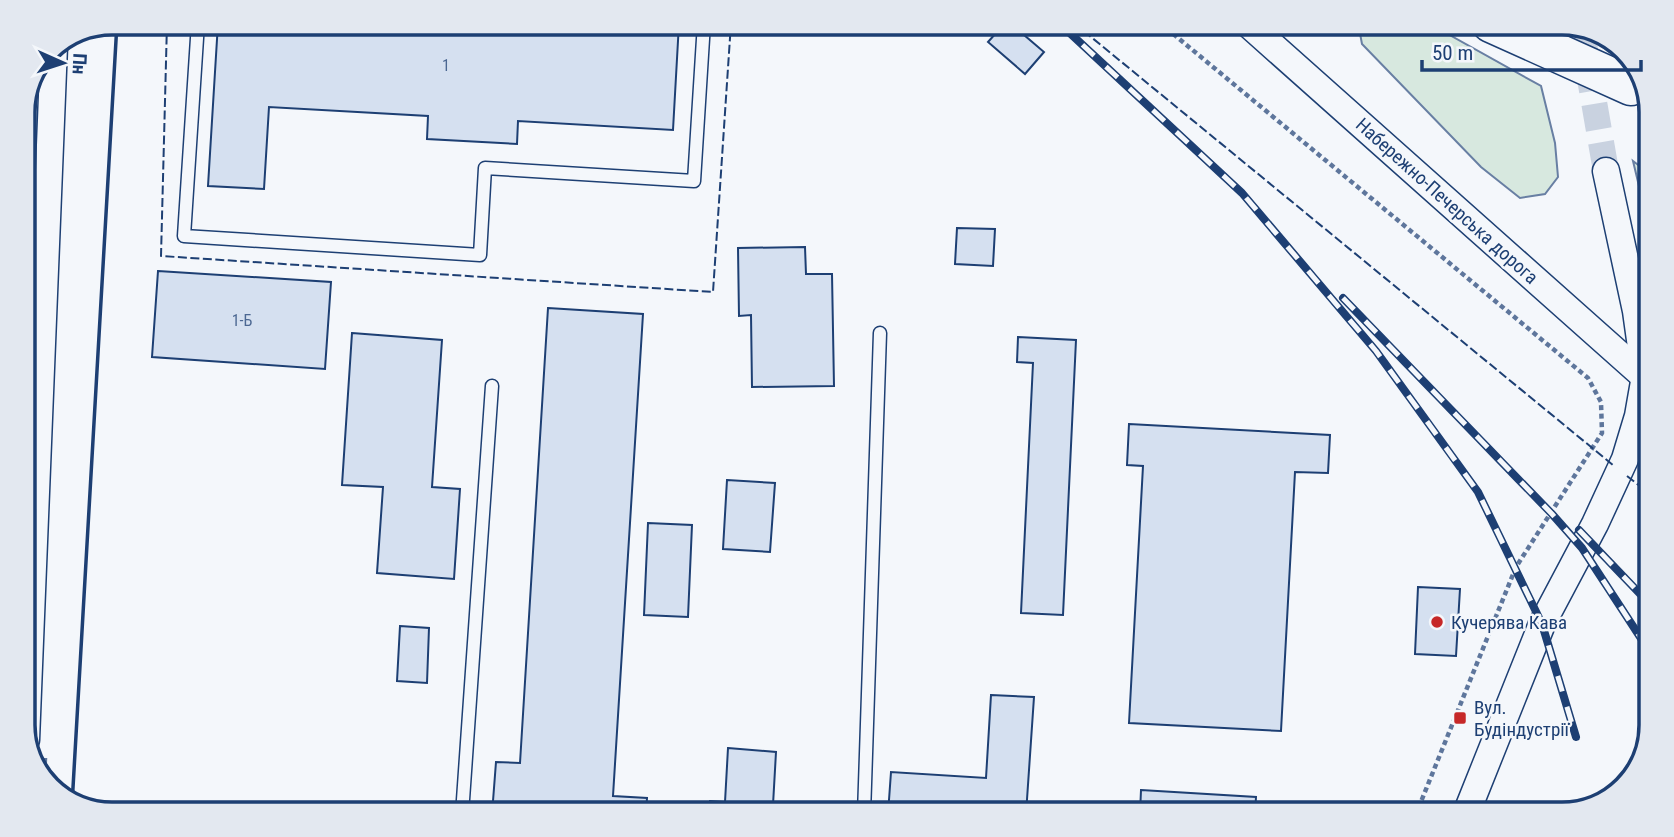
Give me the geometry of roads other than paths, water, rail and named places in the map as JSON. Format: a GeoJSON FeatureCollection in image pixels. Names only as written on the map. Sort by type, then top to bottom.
{"type":"FeatureCollection","features":[{"type":"Feature","properties":{"kind":"main road"},"geometry":{"type":"LineString","coordinates":[[1517,35],[1636,90]]}},
{"type":"Feature","properties":{"kind":"main road"},"geometry":{"type":"LineString","coordinates":[[1561,35],[1636,89]]}},
{"type":"Feature","properties":{"kind":"street","name":"Набережно-Печерська дорога"},"geometry":{"type":"LineString","coordinates":[[1261,35],[1639,371]]}},
{"type":"Feature","properties":{"kind":"street"},"geometry":{"type":"LineString","coordinates":[[35,474],[53,63]]}},
{"type":"Feature","properties":{"kind":"street"},"geometry":{"type":"LineString","coordinates":[[1606,171],[1639,331]]}},
{"type":"Feature","properties":{"kind":"street"},"geometry":{"type":"LineString","coordinates":[[1471,802],[1542,624],[1595,524],[1625,459],[1639,411]]}},
{"type":"Feature","properties":{"kind":"lane"},"geometry":{"type":"LineString","coordinates":[[197,35],[184,236],[480,255],[485,167],[694,181],[703,35]]}},
{"type":"Feature","properties":{"kind":"lane"},"geometry":{"type":"LineString","coordinates":[[864,802],[880,333]]}},
{"type":"Feature","properties":{"kind":"lane"},"geometry":{"type":"LineString","coordinates":[[462,802],[492,386]]}},
{"type":"Feature","properties":{"kind":"tunnel"},"geometry":{"type":"LineString","coordinates":[[1583,38],[1606,171]]}},
{"type":"Feature","properties":{"kind":"railway"},"geometry":{"type":"LineString","coordinates":[[1072,35],[1242,193],[1376,351],[1478,492],[1542,624],[1576,737]]}},
{"type":"Feature","properties":{"kind":"railway"},"geometry":{"type":"LineString","coordinates":[[1343,298],[1582,548],[1639,635]]}},
{"type":"Feature","properties":{"kind":"railway"},"geometry":{"type":"LineString","coordinates":[[1579,530],[1639,593]]}},
{"type":"Feature","properties":{"kind":"place","name":"Кучерява Кава"},"geometry":{"type":"Point","coordinates":[1437,622]}},
{"type":"Feature","properties":{"kind":"place","name":"Вул. Будіндустрії"},"geometry":{"type":"Point","coordinates":[1460,718]}}]}
